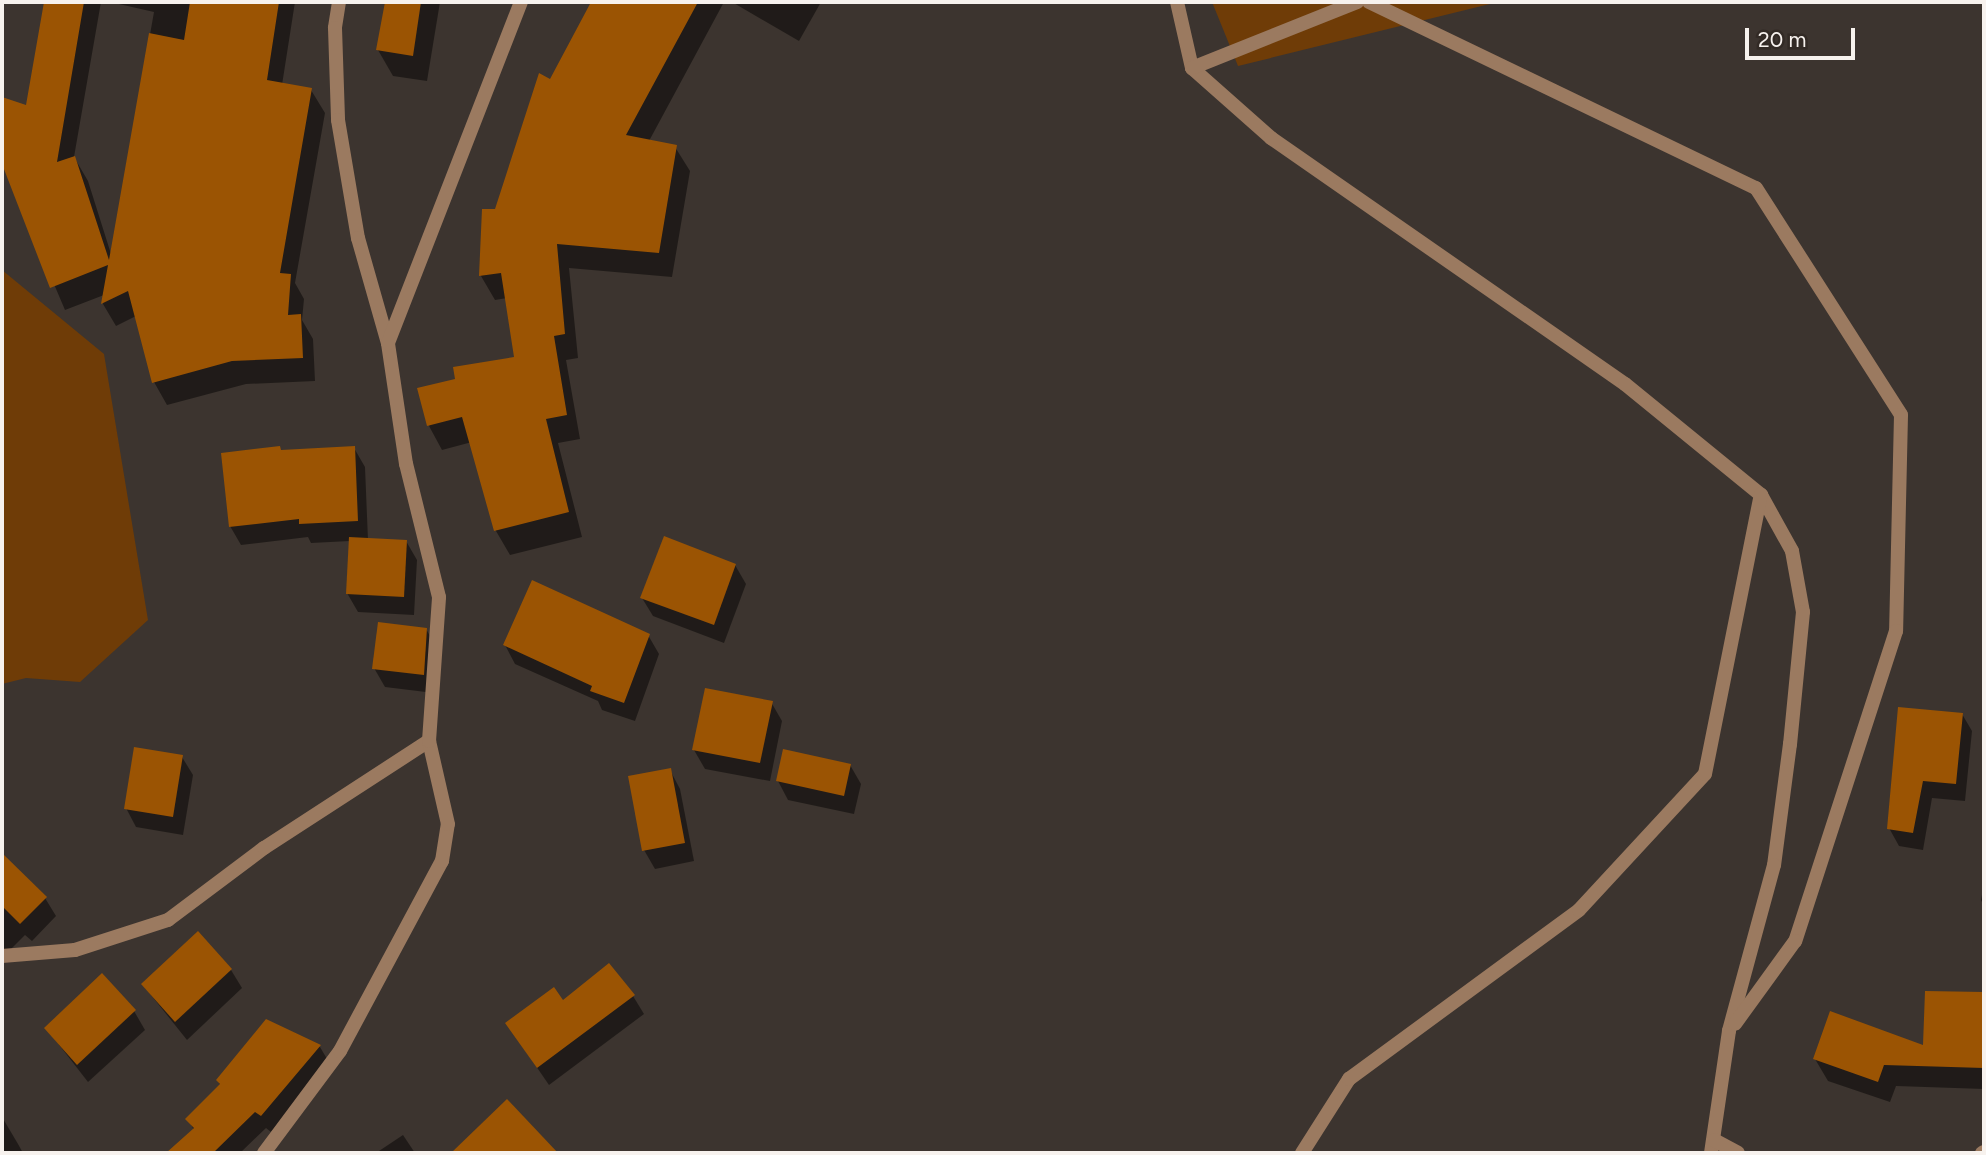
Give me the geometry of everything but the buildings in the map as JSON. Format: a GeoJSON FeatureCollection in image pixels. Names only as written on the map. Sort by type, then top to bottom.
{"type":"FeatureCollection","features":[{"type":"Feature","properties":{"kind":"street"},"geometry":{"type":"LineString","coordinates":[[272,1150],[340,1051],[442,861],[447,824],[429,741],[439,597],[406,464],[387,343],[358,238],[338,120],[335,28],[340,2]]}},
{"type":"Feature","properties":{"kind":"street"},"geometry":{"type":"LineString","coordinates":[[387,343],[521,2]]}},
{"type":"Feature","properties":{"kind":"street"},"geometry":{"type":"LineString","coordinates":[[1177,2],[1192,68],[1271,138],[1625,384],[1761,495],[1792,551],[1803,612],[1774,865],[1729,1031],[1712,1146],[1738,1153]]}},
{"type":"Feature","properties":{"kind":"street"},"geometry":{"type":"LineString","coordinates":[[1192,68],[1357,2]]}},
{"type":"Feature","properties":{"kind":"street"},"geometry":{"type":"LineString","coordinates":[[1370,2],[1756,188],[1902,415],[1896,631],[1795,941],[1729,1031]]}},
{"type":"Feature","properties":{"kind":"street"},"geometry":{"type":"LineString","coordinates":[[1302,1153],[1349,1079],[1579,910],[1705,774],[1761,495]]}},
{"type":"Feature","properties":{"kind":"street"},"geometry":{"type":"LineString","coordinates":[[2,956],[75,950],[168,920],[264,848],[429,741]]}},
{"type":"Feature","properties":{"kind":"shaded area"},"geometry":{"type":"Polygon","coordinates":[[[1212,2],[1498,2],[1238,66],[1212,2]]]}},
{"type":"Feature","properties":{"kind":"shaded area"},"geometry":{"type":"Polygon","coordinates":[[[2,270],[104,354],[148,620],[80,682],[26,678],[2,684],[2,270]]]}}]}
